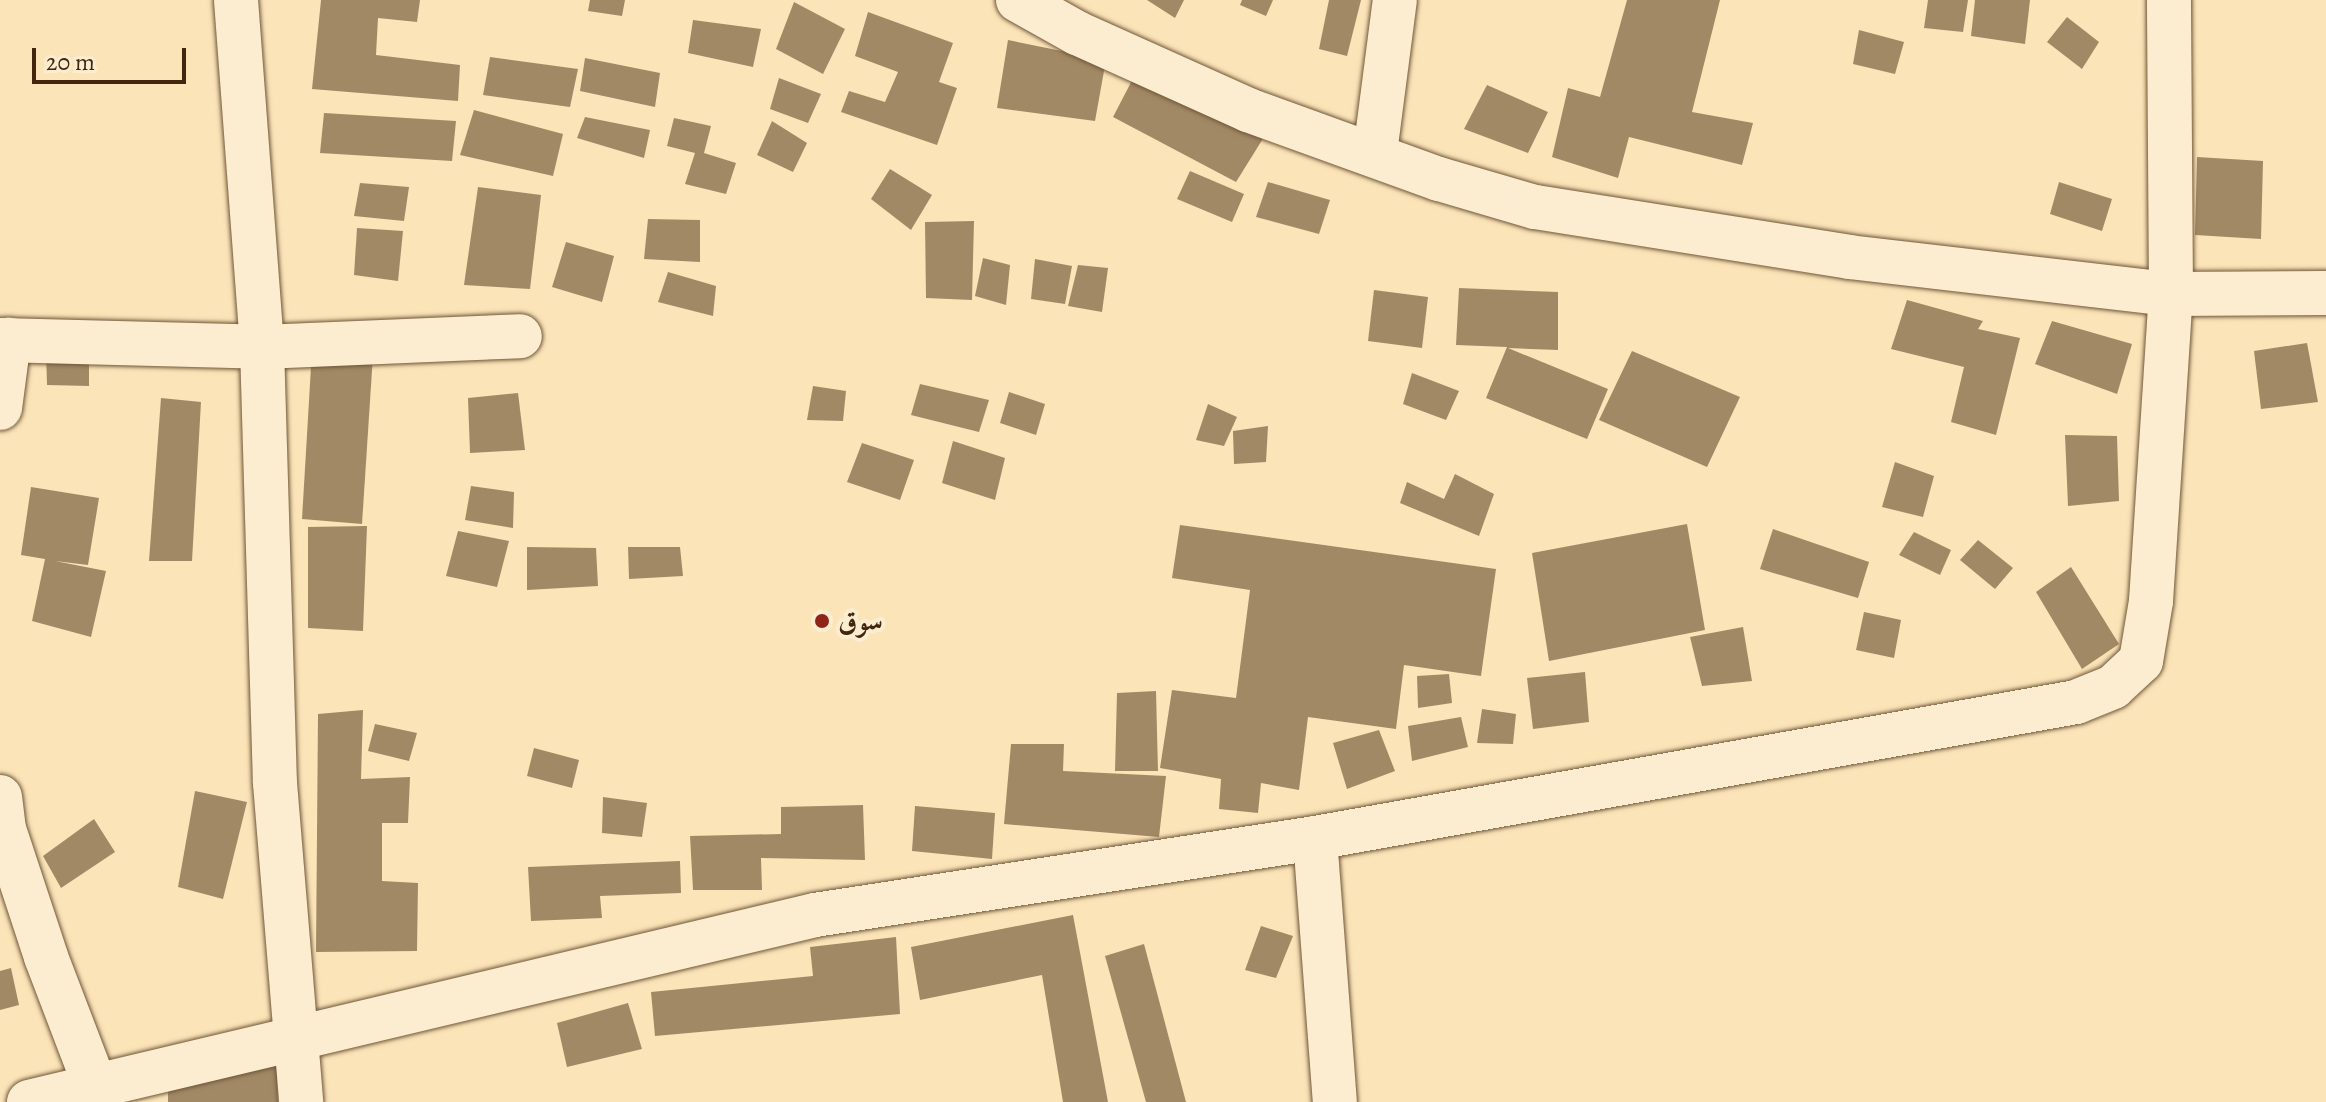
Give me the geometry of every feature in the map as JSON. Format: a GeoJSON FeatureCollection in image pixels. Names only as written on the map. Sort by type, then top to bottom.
{"type":"FeatureCollection","features":[{"type":"Feature","properties":{"kind":"street"},"geometry":{"type":"LineString","coordinates":[[236,0],[262,347],[275,783],[301,1102]]}},
{"type":"Feature","properties":{"kind":"street"},"geometry":{"type":"LineString","coordinates":[[1018,0],[1077,33],[1248,110],[1375,153],[1439,179],[1535,207],[1849,257],[2171,294],[2326,293]]}},
{"type":"Feature","properties":{"kind":"street"},"geometry":{"type":"LineString","coordinates":[[1375,153],[1395,0]]}},
{"type":"Feature","properties":{"kind":"street"},"geometry":{"type":"LineString","coordinates":[[29,1102],[96,1088],[295,1036],[815,915],[1315,838],[2076,702],[2113,687],[2141,661],[2151,601],[2171,294],[2169,0]]}},
{"type":"Feature","properties":{"kind":"street"},"geometry":{"type":"LineString","coordinates":[[0,408],[5,340],[262,347],[520,336]]}},
{"type":"Feature","properties":{"kind":"street"},"geometry":{"type":"LineString","coordinates":[[0,797],[4,829],[46,957],[96,1088]]}},
{"type":"Feature","properties":{"kind":"street"},"geometry":{"type":"LineString","coordinates":[[1315,838],[1335,1102]]}},
{"type":"Feature","properties":{"kind":"building"},"geometry":{"type":"Polygon","coordinates":[[[321,0],[420,0],[417,22],[378,18],[376,55],[460,65],[458,101],[312,89],[321,0]]]}},
{"type":"Feature","properties":{"kind":"building"},"geometry":{"type":"Polygon","coordinates":[[[590,0],[625,0],[622,16],[588,11],[590,0]]]}},
{"type":"Feature","properties":{"kind":"building"},"geometry":{"type":"Polygon","coordinates":[[[1147,0],[1184,0],[1175,18],[1147,0]]]}},
{"type":"Feature","properties":{"kind":"building"},"geometry":{"type":"Polygon","coordinates":[[[1242,0],[1273,0],[1266,16],[1240,5],[1242,0]]]}},
{"type":"Feature","properties":{"kind":"building"},"geometry":{"type":"Polygon","coordinates":[[[1329,0],[1361,0],[1347,56],[1319,49],[1329,0]]]}},
{"type":"Feature","properties":{"kind":"building"},"geometry":{"type":"Polygon","coordinates":[[[1627,0],[1720,0],[1692,112],[1753,123],[1742,165],[1629,137],[1618,178],[1552,157],[1568,88],[1600,97],[1627,0]]]}},
{"type":"Feature","properties":{"kind":"building"},"geometry":{"type":"Polygon","coordinates":[[[1928,0],[1968,0],[1963,32],[1924,28],[1928,0]]]}},
{"type":"Feature","properties":{"kind":"building"},"geometry":{"type":"Polygon","coordinates":[[[1975,0],[2030,0],[2025,44],[1971,36],[1975,0]]]}},
{"type":"Feature","properties":{"kind":"building"},"geometry":{"type":"Polygon","coordinates":[[[794,2],[845,29],[823,74],[776,49],[794,2]]]}},
{"type":"Feature","properties":{"kind":"building"},"geometry":{"type":"Polygon","coordinates":[[[868,12],[953,43],[939,82],[957,88],[937,145],[841,112],[849,91],[885,102],[898,72],[855,56],[868,12]]]}},
{"type":"Feature","properties":{"kind":"building"},"geometry":{"type":"Polygon","coordinates":[[[2067,17],[2099,42],[2082,69],[2047,42],[2067,17]]]}},
{"type":"Feature","properties":{"kind":"building"},"geometry":{"type":"Polygon","coordinates":[[[693,20],[761,29],[753,67],[688,53],[693,20]]]}},
{"type":"Feature","properties":{"kind":"building"},"geometry":{"type":"Polygon","coordinates":[[[1859,30],[1904,42],[1895,74],[1853,64],[1859,30]]]}},
{"type":"Feature","properties":{"kind":"building"},"geometry":{"type":"Polygon","coordinates":[[[1008,40],[1106,60],[1095,121],[997,108],[1008,40]]]}},
{"type":"Feature","properties":{"kind":"building"},"geometry":{"type":"Polygon","coordinates":[[[490,57],[578,69],[570,107],[483,95],[490,57]]]}},
{"type":"Feature","properties":{"kind":"building"},"geometry":{"type":"Polygon","coordinates":[[[585,58],[660,73],[655,107],[580,91],[585,58]]]}},
{"type":"Feature","properties":{"kind":"building"},"geometry":{"type":"Polygon","coordinates":[[[1140,65],[1264,137],[1236,182],[1113,117],[1140,65]]]}},
{"type":"Feature","properties":{"kind":"building"},"geometry":{"type":"Polygon","coordinates":[[[779,78],[821,94],[808,123],[770,109],[779,78]]]}},
{"type":"Feature","properties":{"kind":"building"},"geometry":{"type":"Polygon","coordinates":[[[1487,85],[1548,112],[1528,153],[1464,129],[1487,85]]]}},
{"type":"Feature","properties":{"kind":"building"},"geometry":{"type":"Polygon","coordinates":[[[474,110],[563,134],[553,176],[460,155],[474,110]]]}},
{"type":"Feature","properties":{"kind":"building"},"geometry":{"type":"Polygon","coordinates":[[[324,113],[456,121],[452,161],[320,153],[324,113]]]}},
{"type":"Feature","properties":{"kind":"building"},"geometry":{"type":"Polygon","coordinates":[[[585,117],[650,130],[644,158],[577,138],[585,117]]]}},
{"type":"Feature","properties":{"kind":"building"},"geometry":{"type":"Polygon","coordinates":[[[674,118],[711,126],[704,153],[736,163],[726,194],[685,184],[695,153],[667,146],[674,118]]]}},
{"type":"Feature","properties":{"kind":"building"},"geometry":{"type":"Polygon","coordinates":[[[772,121],[807,143],[793,172],[757,155],[772,121]]]}},
{"type":"Feature","properties":{"kind":"building"},"geometry":{"type":"Polygon","coordinates":[[[2197,157],[2263,161],[2261,239],[2195,235],[2197,157]]]}},
{"type":"Feature","properties":{"kind":"building"},"geometry":{"type":"Polygon","coordinates":[[[890,169],[932,195],[911,230],[871,199],[890,169]]]}},
{"type":"Feature","properties":{"kind":"building"},"geometry":{"type":"Polygon","coordinates":[[[1190,171],[1244,194],[1232,222],[1177,199],[1190,171]]]}},
{"type":"Feature","properties":{"kind":"building"},"geometry":{"type":"Polygon","coordinates":[[[1268,182],[1330,200],[1319,234],[1256,217],[1268,182]]]}},
{"type":"Feature","properties":{"kind":"building"},"geometry":{"type":"Polygon","coordinates":[[[2059,182],[2112,199],[2102,231],[2050,214],[2059,182]]]}},
{"type":"Feature","properties":{"kind":"building"},"geometry":{"type":"Polygon","coordinates":[[[360,183],[409,187],[404,221],[354,216],[360,183]]]}},
{"type":"Feature","properties":{"kind":"building"},"geometry":{"type":"Polygon","coordinates":[[[478,187],[541,195],[530,289],[464,285],[478,187]]]}},
{"type":"Feature","properties":{"kind":"building"},"geometry":{"type":"Polygon","coordinates":[[[648,219],[700,220],[700,262],[644,259],[648,219]]]}},
{"type":"Feature","properties":{"kind":"building"},"geometry":{"type":"Polygon","coordinates":[[[974,221],[972,300],[926,298],[925,222],[974,221]]]}},
{"type":"Feature","properties":{"kind":"building"},"geometry":{"type":"Polygon","coordinates":[[[357,228],[403,231],[398,281],[354,275],[357,228]]]}},
{"type":"Feature","properties":{"kind":"building"},"geometry":{"type":"Polygon","coordinates":[[[566,242],[614,256],[602,302],[552,287],[566,242]]]}},
{"type":"Feature","properties":{"kind":"building"},"geometry":{"type":"Polygon","coordinates":[[[983,258],[1010,265],[1006,305],[975,296],[983,258]]]}},
{"type":"Feature","properties":{"kind":"building"},"geometry":{"type":"Polygon","coordinates":[[[1035,259],[1072,266],[1065,304],[1031,299],[1035,259]]]}},
{"type":"Feature","properties":{"kind":"building"},"geometry":{"type":"Polygon","coordinates":[[[1078,265],[1108,268],[1102,312],[1068,306],[1078,265]]]}},
{"type":"Feature","properties":{"kind":"building"},"geometry":{"type":"Polygon","coordinates":[[[668,272],[716,286],[713,316],[658,302],[668,272]]]}},
{"type":"Feature","properties":{"kind":"building"},"geometry":{"type":"Polygon","coordinates":[[[1459,288],[1558,292],[1558,350],[1508,348],[1608,389],[1587,439],[1486,398],[1507,347],[1456,345],[1459,288]]]}},
{"type":"Feature","properties":{"kind":"building"},"geometry":{"type":"Polygon","coordinates":[[[1374,290],[1428,297],[1422,348],[1368,341],[1374,290]]]}},
{"type":"Feature","properties":{"kind":"building"},"geometry":{"type":"Polygon","coordinates":[[[1907,300],[1983,321],[1978,329],[2020,338],[1996,435],[1951,422],[1964,367],[1891,349],[1907,300]]]}},
{"type":"Feature","properties":{"kind":"building"},"geometry":{"type":"Polygon","coordinates":[[[2052,321],[2132,344],[2117,394],[2035,364],[2052,321]]]}},
{"type":"Feature","properties":{"kind":"building"},"geometry":{"type":"Polygon","coordinates":[[[2307,343],[2318,402],[2261,409],[2254,351],[2307,343]]]}},
{"type":"Feature","properties":{"kind":"building"},"geometry":{"type":"Polygon","coordinates":[[[312,350],[373,355],[362,524],[302,519],[312,350]]]}},
{"type":"Feature","properties":{"kind":"building"},"geometry":{"type":"Polygon","coordinates":[[[1632,351],[1740,397],[1707,467],[1599,420],[1632,351]]]}},
{"type":"Feature","properties":{"kind":"building"},"geometry":{"type":"Polygon","coordinates":[[[46,353],[89,353],[89,386],[47,385],[46,353]]]}},
{"type":"Feature","properties":{"kind":"building"},"geometry":{"type":"Polygon","coordinates":[[[1412,373],[1459,391],[1446,420],[1403,404],[1412,373]]]}},
{"type":"Feature","properties":{"kind":"building"},"geometry":{"type":"Polygon","coordinates":[[[920,384],[989,400],[979,432],[911,415],[920,384]]]}},
{"type":"Feature","properties":{"kind":"building"},"geometry":{"type":"Polygon","coordinates":[[[813,386],[846,391],[843,421],[807,420],[813,386]]]}},
{"type":"Feature","properties":{"kind":"building"},"geometry":{"type":"Polygon","coordinates":[[[1009,392],[1045,404],[1036,435],[1000,423],[1009,392]]]}},
{"type":"Feature","properties":{"kind":"building"},"geometry":{"type":"Polygon","coordinates":[[[518,393],[525,450],[470,453],[468,398],[518,393]]]}},
{"type":"Feature","properties":{"kind":"building"},"geometry":{"type":"Polygon","coordinates":[[[161,398],[201,402],[192,561],[149,561],[161,398]]]}},
{"type":"Feature","properties":{"kind":"building"},"geometry":{"type":"Polygon","coordinates":[[[1208,404],[1237,417],[1224,446],[1196,440],[1208,404]]]}},
{"type":"Feature","properties":{"kind":"building"},"geometry":{"type":"Polygon","coordinates":[[[1268,426],[1266,462],[1234,464],[1233,431],[1268,426]]]}},
{"type":"Feature","properties":{"kind":"building"},"geometry":{"type":"Polygon","coordinates":[[[2065,435],[2117,436],[2119,501],[2068,506],[2065,435]]]}},
{"type":"Feature","properties":{"kind":"building"},"geometry":{"type":"Polygon","coordinates":[[[953,441],[1005,458],[995,500],[942,483],[953,441]]]}},
{"type":"Feature","properties":{"kind":"building"},"geometry":{"type":"Polygon","coordinates":[[[862,443],[914,460],[900,500],[847,482],[862,443]]]}},
{"type":"Feature","properties":{"kind":"building"},"geometry":{"type":"Polygon","coordinates":[[[1895,462],[1934,476],[1923,517],[1882,507],[1895,462]]]}},
{"type":"Feature","properties":{"kind":"building"},"geometry":{"type":"Polygon","coordinates":[[[1455,474],[1494,494],[1479,536],[1400,503],[1407,482],[1444,499],[1455,474]]]}},
{"type":"Feature","properties":{"kind":"building"},"geometry":{"type":"Polygon","coordinates":[[[471,486],[514,492],[513,528],[465,520],[471,486]]]}},
{"type":"Feature","properties":{"kind":"building"},"geometry":{"type":"Polygon","coordinates":[[[31,487],[99,498],[88,565],[55,561],[106,571],[91,637],[32,621],[45,559],[21,555],[31,487]]]}},
{"type":"Feature","properties":{"kind":"building"},"geometry":{"type":"Polygon","coordinates":[[[1687,524],[1705,630],[1549,661],[1532,553],[1687,524]]]}},
{"type":"Feature","properties":{"kind":"building"},"geometry":{"type":"Polygon","coordinates":[[[1180,525],[1496,569],[1481,676],[1404,665],[1396,729],[1308,717],[1299,790],[1261,783],[1258,813],[1219,809],[1221,779],[1160,768],[1172,690],[1236,698],[1250,590],[1172,578],[1180,525]]]}},
{"type":"Feature","properties":{"kind":"building"},"geometry":{"type":"Polygon","coordinates":[[[367,526],[363,631],[308,628],[308,527],[367,526]]]}},
{"type":"Feature","properties":{"kind":"building"},"geometry":{"type":"Polygon","coordinates":[[[1773,529],[1869,562],[1858,598],[1760,569],[1773,529]]]}},
{"type":"Feature","properties":{"kind":"building"},"geometry":{"type":"Polygon","coordinates":[[[458,531],[509,541],[497,587],[446,576],[458,531]]]}},
{"type":"Feature","properties":{"kind":"building"},"geometry":{"type":"Polygon","coordinates":[[[1914,532],[1951,550],[1940,575],[1899,555],[1914,532]]]}},
{"type":"Feature","properties":{"kind":"building"},"geometry":{"type":"Polygon","coordinates":[[[1978,540],[2013,568],[1995,589],[1960,560],[1978,540]]]}},
{"type":"Feature","properties":{"kind":"building"},"geometry":{"type":"Polygon","coordinates":[[[527,547],[596,548],[598,586],[527,590],[527,547]]]}},
{"type":"Feature","properties":{"kind":"building"},"geometry":{"type":"Polygon","coordinates":[[[628,547],[680,547],[683,576],[629,579],[628,547]]]}},
{"type":"Feature","properties":{"kind":"building"},"geometry":{"type":"Polygon","coordinates":[[[2071,567],[2119,644],[2082,669],[2036,592],[2071,567]]]}},
{"type":"Feature","properties":{"kind":"building"},"geometry":{"type":"Polygon","coordinates":[[[1864,612],[1901,620],[1894,658],[1856,650],[1864,612]]]}},
{"type":"Feature","properties":{"kind":"building"},"geometry":{"type":"Polygon","coordinates":[[[1743,627],[1752,681],[1702,686],[1690,637],[1743,627]]]}},
{"type":"Feature","properties":{"kind":"building"},"geometry":{"type":"Polygon","coordinates":[[[1585,672],[1589,722],[1533,729],[1527,678],[1585,672]]]}},
{"type":"Feature","properties":{"kind":"building"},"geometry":{"type":"Polygon","coordinates":[[[1449,674],[1452,703],[1418,708],[1417,676],[1449,674]]]}},
{"type":"Feature","properties":{"kind":"building"},"geometry":{"type":"Polygon","coordinates":[[[1156,691],[1158,771],[1115,771],[1117,693],[1156,691]]]}},
{"type":"Feature","properties":{"kind":"building"},"geometry":{"type":"Polygon","coordinates":[[[1482,709],[1516,714],[1513,744],[1477,743],[1482,709]]]}},
{"type":"Feature","properties":{"kind":"building"},"geometry":{"type":"Polygon","coordinates":[[[363,710],[361,779],[410,777],[408,823],[382,823],[382,881],[418,883],[417,951],[316,952],[318,714],[363,710]]]}},
{"type":"Feature","properties":{"kind":"building"},"geometry":{"type":"Polygon","coordinates":[[[1461,717],[1468,747],[1412,761],[1408,726],[1461,717]]]}},
{"type":"Feature","properties":{"kind":"building"},"geometry":{"type":"Polygon","coordinates":[[[375,724],[417,733],[409,761],[368,751],[375,724]]]}},
{"type":"Feature","properties":{"kind":"building"},"geometry":{"type":"Polygon","coordinates":[[[1379,730],[1395,771],[1347,789],[1333,743],[1379,730]]]}},
{"type":"Feature","properties":{"kind":"building"},"geometry":{"type":"Polygon","coordinates":[[[1011,744],[1064,744],[1063,771],[1166,776],[1159,837],[1004,824],[1011,744]]]}},
{"type":"Feature","properties":{"kind":"building"},"geometry":{"type":"Polygon","coordinates":[[[534,748],[579,760],[572,788],[527,776],[534,748]]]}},
{"type":"Feature","properties":{"kind":"building"},"geometry":{"type":"Polygon","coordinates":[[[195,791],[247,802],[223,899],[178,887],[195,791]]]}},
{"type":"Feature","properties":{"kind":"building"},"geometry":{"type":"Polygon","coordinates":[[[603,797],[647,803],[642,837],[602,833],[603,797]]]}},
{"type":"Feature","properties":{"kind":"building"},"geometry":{"type":"Polygon","coordinates":[[[863,805],[865,860],[761,858],[762,890],[693,890],[690,836],[781,834],[781,807],[863,805]]]}},
{"type":"Feature","properties":{"kind":"building"},"geometry":{"type":"Polygon","coordinates":[[[915,806],[995,813],[992,859],[912,851],[915,806]]]}},
{"type":"Feature","properties":{"kind":"building"},"geometry":{"type":"Polygon","coordinates":[[[94,819],[115,852],[61,888],[43,856],[94,819]]]}},
{"type":"Feature","properties":{"kind":"building"},"geometry":{"type":"Polygon","coordinates":[[[680,861],[681,893],[600,896],[602,918],[531,921],[528,867],[680,861]]]}},
{"type":"Feature","properties":{"kind":"building"},"geometry":{"type":"Polygon","coordinates":[[[1073,915],[1108,1102],[1063,1102],[1042,975],[920,1000],[911,947],[1073,915]]]}},
{"type":"Feature","properties":{"kind":"building"},"geometry":{"type":"Polygon","coordinates":[[[1261,926],[1293,936],[1276,978],[1245,970],[1261,926]]]}},
{"type":"Feature","properties":{"kind":"building"},"geometry":{"type":"Polygon","coordinates":[[[896,937],[900,1014],[655,1036],[651,992],[813,976],[810,947],[896,937]]]}},
{"type":"Feature","properties":{"kind":"building"},"geometry":{"type":"Polygon","coordinates":[[[1144,944],[1186,1102],[1146,1102],[1105,956],[1144,944]]]}},
{"type":"Feature","properties":{"kind":"building"},"geometry":{"type":"Polygon","coordinates":[[[11,968],[19,1005],[0,1010],[0,971],[11,968]]]}},
{"type":"Feature","properties":{"kind":"building"},"geometry":{"type":"Polygon","coordinates":[[[628,1003],[642,1049],[567,1067],[557,1023],[628,1003]]]}},
{"type":"Feature","properties":{"kind":"building"},"geometry":{"type":"Polygon","coordinates":[[[277,1066],[278,1102],[168,1102],[168,1072],[277,1066]]]}},
{"type":"Feature","properties":{"kind":"place","name":"سوق"},"geometry":{"type":"Point","coordinates":[822,621]}}]}
